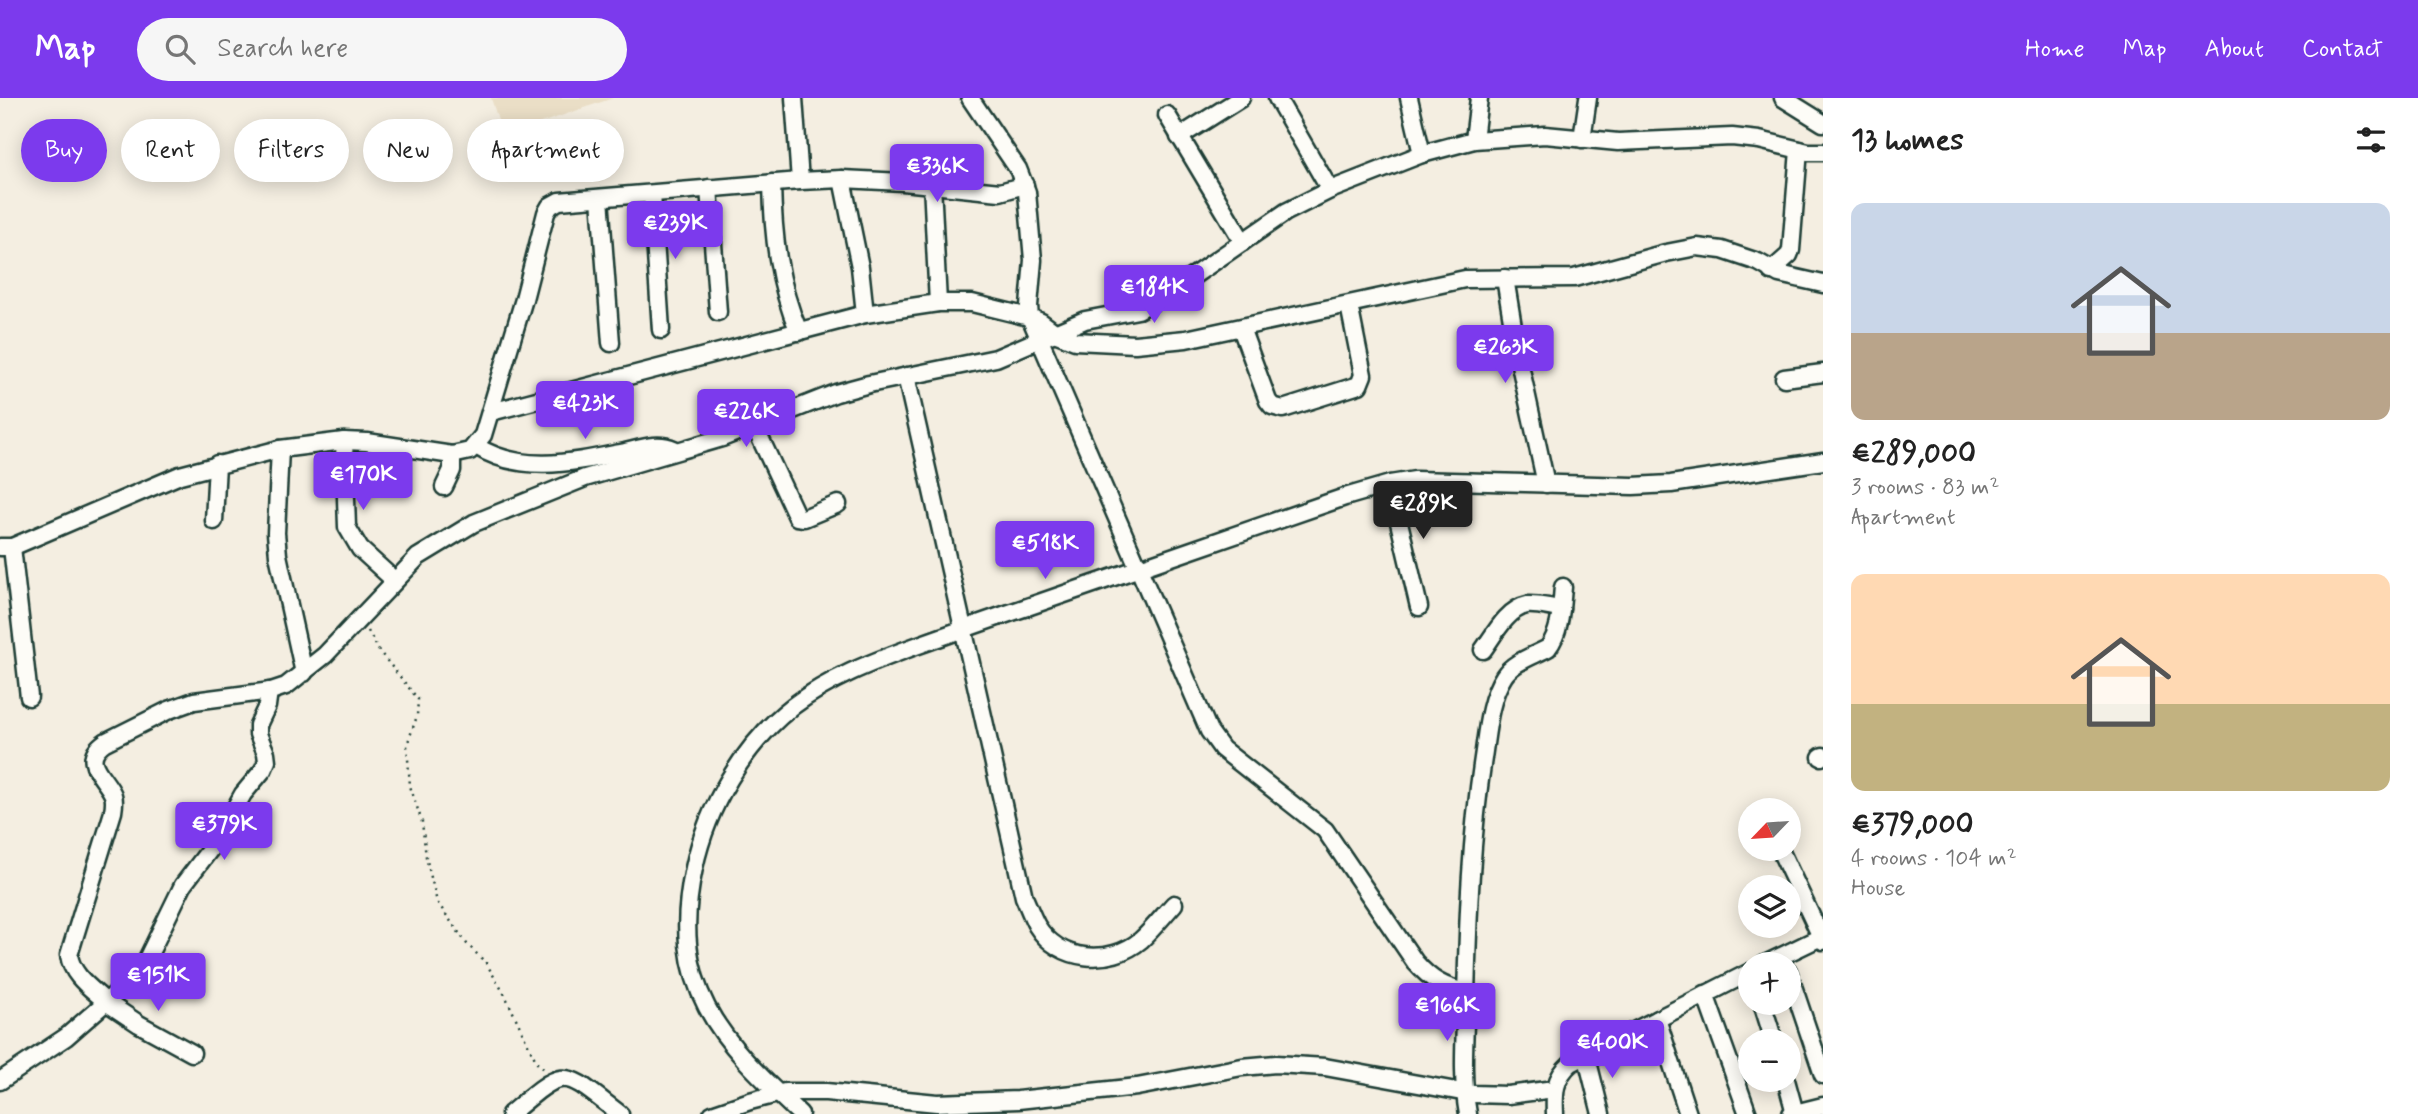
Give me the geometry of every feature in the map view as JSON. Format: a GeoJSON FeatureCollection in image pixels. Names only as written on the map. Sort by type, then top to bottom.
{"type":"FeatureCollection","features":[{"type":"Feature","properties":{"kind":"street"},"geometry":{"type":"LineString","coordinates":[[794,98],[800,180]]}},
{"type":"Feature","properties":{"kind":"street"},"geometry":{"type":"LineString","coordinates":[[971,98],[1018,169],[1025,185],[1032,242],[1030,317]]}},
{"type":"Feature","properties":{"kind":"street"},"geometry":{"type":"LineString","coordinates":[[1179,137],[1241,98]]}},
{"type":"Feature","properties":{"kind":"street"},"geometry":{"type":"LineString","coordinates":[[1277,98],[1330,190]]}},
{"type":"Feature","properties":{"kind":"street"},"geometry":{"type":"LineString","coordinates":[[1409,98],[1422,154]]}},
{"type":"Feature","properties":{"kind":"street"},"geometry":{"type":"LineString","coordinates":[[1474,140],[1479,98]]}},
{"type":"Feature","properties":{"kind":"street"},"geometry":{"type":"LineString","coordinates":[[1582,139],[1588,98]]}},
{"type":"Feature","properties":{"kind":"street"},"geometry":{"type":"LineString","coordinates":[[1783,98],[1823,123]]}},
{"type":"Feature","properties":{"kind":"street"},"geometry":{"type":"LineString","coordinates":[[1167,115],[1243,242]]}},
{"type":"Feature","properties":{"kind":"street"},"geometry":{"type":"LineString","coordinates":[[192,1053],[106,1002],[75,974],[70,964],[69,955],[113,812],[112,792],[94,765],[96,752],[105,742],[169,710],[194,701],[269,691],[286,686],[332,648],[394,580],[424,552],[460,530],[486,517],[604,471],[755,427],[836,393],[996,358],[1085,320],[1122,314],[1148,305],[1286,212],[1330,190],[1422,154],[1474,140],[1545,135],[1618,142],[1732,136],[1799,150],[1823,152]]}},
{"type":"Feature","properties":{"kind":"street"},"geometry":{"type":"LineString","coordinates":[[1772,271],[1787,258],[1791,250],[1799,150]]}},
{"type":"Feature","properties":{"kind":"street"},"geometry":{"type":"LineString","coordinates":[[842,179],[860,267],[865,314]]}},
{"type":"Feature","properties":{"kind":"street"},"geometry":{"type":"LineString","coordinates":[[29,697],[6,547],[180,475],[280,449],[344,441],[452,455],[470,451],[484,435],[546,213],[550,206],[559,201],[800,180],[842,179],[932,184],[1000,192],[1025,185]]}},
{"type":"Feature","properties":{"kind":"street"},"geometry":{"type":"LineString","coordinates":[[772,183],[777,261],[785,296],[799,332]]}},
{"type":"Feature","properties":{"kind":"street"},"geometry":{"type":"LineString","coordinates":[[932,184],[938,303]]}},
{"type":"Feature","properties":{"kind":"street"},"geometry":{"type":"LineString","coordinates":[[709,188],[718,312]]}},
{"type":"Feature","properties":{"kind":"street"},"geometry":{"type":"LineString","coordinates":[[652,194],[661,330]]}},
{"type":"Feature","properties":{"kind":"street"},"geometry":{"type":"LineString","coordinates":[[600,198],[611,344]]}},
{"type":"Feature","properties":{"kind":"street"},"geometry":{"type":"LineString","coordinates":[[1047,336],[1079,342],[1135,344],[1186,339],[1452,281],[1489,277],[1551,280],[1574,278],[1698,247],[1728,252],[1758,262],[1785,276],[1823,284]]}},
{"type":"Feature","properties":{"kind":"street"},"geometry":{"type":"LineString","coordinates":[[1505,278],[1517,351],[1546,484]]}},
{"type":"Feature","properties":{"kind":"street"},"geometry":{"type":"LineString","coordinates":[[491,412],[865,314],[938,303],[972,303],[1030,317],[1047,336],[1140,568],[1215,741],[1325,830],[1415,962],[1430,979],[1446,988],[1466,992]]}},
{"type":"Feature","properties":{"kind":"street"},"geometry":{"type":"LineString","coordinates":[[1241,328],[1268,401],[1272,406],[1283,409],[1360,385],[1363,375],[1349,305]]}},
{"type":"Feature","properties":{"kind":"street"},"geometry":{"type":"LineString","coordinates":[[1784,378],[1823,373]]}},
{"type":"Feature","properties":{"kind":"street"},"geometry":{"type":"LineString","coordinates":[[906,376],[1024,897],[1038,928],[1068,953],[1098,957],[1120,952],[1140,941],[1174,904]]}},
{"type":"Feature","properties":{"kind":"street"},"geometry":{"type":"LineString","coordinates":[[755,427],[797,517],[804,518],[838,504]]}},
{"type":"Feature","properties":{"kind":"street"},"geometry":{"type":"LineString","coordinates":[[344,441],[346,527],[360,549],[394,580]]}},
{"type":"Feature","properties":{"kind":"street"},"geometry":{"type":"LineString","coordinates":[[476,446],[503,459],[555,464],[583,461],[655,445],[679,451]]}},
{"type":"Feature","properties":{"kind":"street"},"geometry":{"type":"LineString","coordinates":[[280,449],[276,533],[278,555],[304,673]]}},
{"type":"Feature","properties":{"kind":"street"},"geometry":{"type":"LineString","coordinates":[[444,487],[452,470],[452,455]]}},
{"type":"Feature","properties":{"kind":"street"},"geometry":{"type":"LineString","coordinates":[[800,1114],[742,1059],[718,1029],[696,980],[688,938],[688,901],[695,862],[707,825],[729,781],[750,750],[767,730],[794,706],[846,673],[962,629],[1345,497],[1390,484],[1434,479],[1546,484],[1671,484],[1823,461]]}},
{"type":"Feature","properties":{"kind":"street"},"geometry":{"type":"LineString","coordinates":[[214,521],[217,464]]}},
{"type":"Feature","properties":{"kind":"street"},"geometry":{"type":"LineString","coordinates":[[1390,484],[1419,607]]}},
{"type":"Feature","properties":{"kind":"street"},"geometry":{"type":"LineString","coordinates":[[1468,1114],[1465,1093],[1467,914],[1474,826],[1486,736],[1501,681],[1508,671],[1551,643],[1558,627],[1563,587]]}},
{"type":"Feature","properties":{"kind":"street"},"geometry":{"type":"LineString","coordinates":[[1483,650],[1507,617],[1517,609],[1527,605],[1561,609]]}},
{"type":"Feature","properties":{"kind":"street"},"geometry":{"type":"LineString","coordinates":[[0,1081],[66,1037],[132,979],[146,961],[183,885],[218,839],[243,794],[263,770],[267,761],[258,734],[258,725],[267,706],[269,691]]}},
{"type":"Feature","properties":{"kind":"street"},"geometry":{"type":"LineString","coordinates":[[1785,861],[1823,938],[1801,953]]}},
{"type":"Feature","properties":{"kind":"street"},"geometry":{"type":"LineString","coordinates":[[1555,1114],[1555,1090],[1560,1074],[1586,1054],[1738,978]]}},
{"type":"Feature","properties":{"kind":"street"},"geometry":{"type":"LineString","coordinates":[[1705,994],[1748,1114]]}},
{"type":"Feature","properties":{"kind":"street"},"geometry":{"type":"LineString","coordinates":[[1801,1009],[1823,1075]]}},
{"type":"Feature","properties":{"kind":"street"},"geometry":{"type":"LineString","coordinates":[[1657,1018],[1688,1114]]}},
{"type":"Feature","properties":{"kind":"street"},"geometry":{"type":"LineString","coordinates":[[1586,1054],[1601,1114]]}},
{"type":"Feature","properties":{"kind":"street"},"geometry":{"type":"LineString","coordinates":[[712,1114],[777,1093],[826,1092],[937,1103],[1018,1100],[1137,1087],[1242,1066],[1276,1064],[1348,1071],[1465,1093],[1508,1095],[1555,1090]]}},
{"type":"Feature","properties":{"kind":"street"},"geometry":{"type":"LineString","coordinates":[[510,1114],[546,1083],[566,1077],[577,1081],[620,1114]]}},
{"type":"Feature","properties":{"kind":"street"},"geometry":{"type":"LineString","coordinates":[[1789,1092],[1793,1113],[1823,1106]]}},
{"type":"Feature","properties":{"kind":"path"},"geometry":{"type":"LineString","coordinates":[[360,618],[379,651],[418,699],[417,716],[407,745],[410,786],[422,822],[426,858],[437,902],[467,944],[486,963],[505,995],[537,1063],[556,1078]]}},
{"type":"Feature","properties":{"kind":"shaded area"},"geometry":{"type":"Polygon","coordinates":[[[491,98],[613,98],[552,119],[498,119],[491,98]]]}}]}
